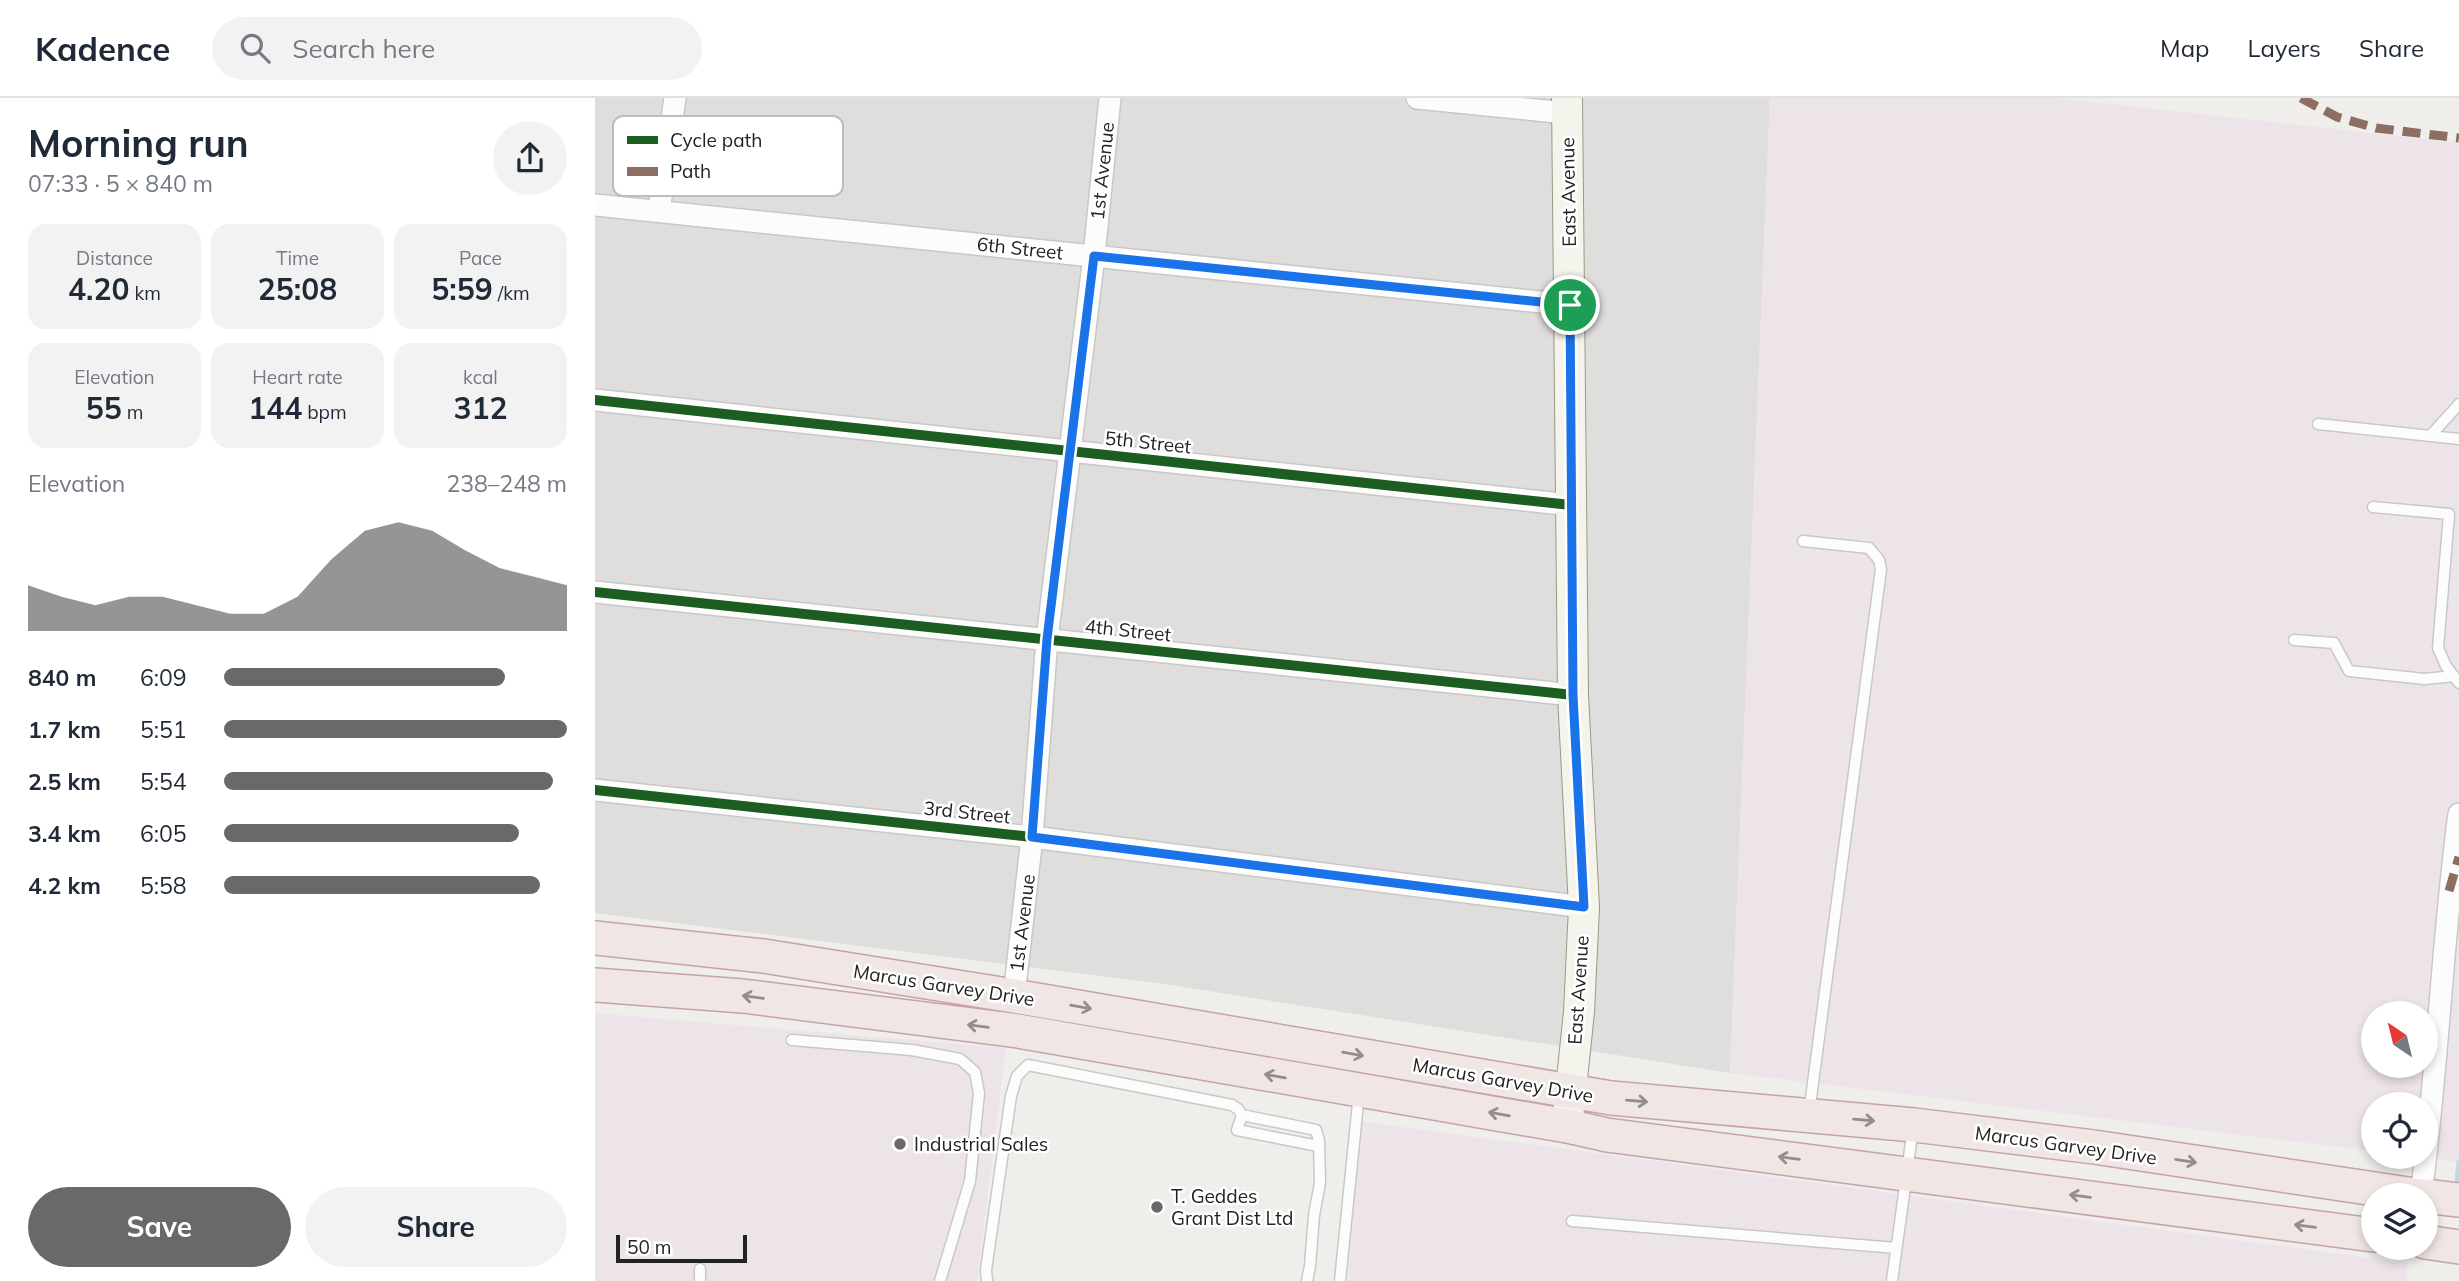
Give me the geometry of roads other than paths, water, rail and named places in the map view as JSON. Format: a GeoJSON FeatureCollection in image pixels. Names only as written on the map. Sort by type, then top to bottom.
{"type":"FeatureCollection","features":[{"type":"Feature","properties":{"kind":"highway","name":"Marcus Garvey Drive"},"geometry":{"type":"LineString","coordinates":[[595,938],[784,959],[1611,1098],[1913,1125],[2094,1147],[2361,1186]]}},
{"type":"Feature","properties":{"kind":"highway"},"geometry":{"type":"LineString","coordinates":[[595,949],[704,957],[784,959]]}},
{"type":"Feature","properties":{"kind":"highway","name":"Marcus Garvey Drive"},"geometry":{"type":"LineString","coordinates":[[595,985],[743,996],[1027,1048],[1359,1090],[1607,1135],[2361,1234]]}},
{"type":"Feature","properties":{"kind":"main road","name":"East Avenue"},"geometry":{"type":"LineString","coordinates":[[1567,105],[1573,695],[1584,907],[1579,1012],[1567,1126]]}},
{"type":"Feature","properties":{"kind":"street"},"geometry":{"type":"LineString","coordinates":[[672,116],[675,98]]}},
{"type":"Feature","properties":{"kind":"street","name":"1st Avenue"},"geometry":{"type":"LineString","coordinates":[[1014,996],[1032,837],[1047,639],[1094,256],[1110,98]]}},
{"type":"Feature","properties":{"kind":"street"},"geometry":{"type":"LineString","coordinates":[[1417,98],[1567,105]]}},
{"type":"Feature","properties":{"kind":"street"},"geometry":{"type":"LineString","coordinates":[[659,211],[661,196]]}},
{"type":"Feature","properties":{"kind":"street","name":"6th Street"},"geometry":{"type":"LineString","coordinates":[[595,205],[1570,305]]}},
{"type":"Feature","properties":{"kind":"street","name":"5th Street"},"geometry":{"type":"LineString","coordinates":[[595,400],[1571,505]]}},
{"type":"Feature","properties":{"kind":"street","name":"4th Street"},"geometry":{"type":"LineString","coordinates":[[595,592],[1573,695]]}},
{"type":"Feature","properties":{"kind":"street","name":"3rd Street"},"geometry":{"type":"LineString","coordinates":[[595,790],[1032,837],[1584,907]]}},
{"type":"Feature","properties":{"kind":"street"},"geometry":{"type":"LineString","coordinates":[[2433,1183],[2432,1112],[2449,891],[2459,814]]}},
{"type":"Feature","properties":{"kind":"lane"},"geometry":{"type":"LineString","coordinates":[[2430,436],[2459,404]]}},
{"type":"Feature","properties":{"kind":"lane"},"geometry":{"type":"LineString","coordinates":[[2318,424],[2459,439]]}},
{"type":"Feature","properties":{"kind":"lane"},"geometry":{"type":"LineString","coordinates":[[2373,507],[2449,514],[2438,648],[2456,680]]}},
{"type":"Feature","properties":{"kind":"lane"},"geometry":{"type":"LineString","coordinates":[[1803,541],[1869,548],[1879,560],[1881,569],[1808,1116]]}},
{"type":"Feature","properties":{"kind":"lane"},"geometry":{"type":"LineString","coordinates":[[2294,640],[2334,643],[2349,671],[2456,680]]}},
{"type":"Feature","properties":{"kind":"lane"},"geometry":{"type":"LineString","coordinates":[[792,1040],[912,1050],[960,1059],[975,1072],[979,1093],[971,1181],[940,1281]]}},
{"type":"Feature","properties":{"kind":"lane"},"geometry":{"type":"LineString","coordinates":[[987,1281],[986,1270],[1011,1096],[1027,1048],[1232,1105],[1242,1115],[1316,1130],[1320,1183],[1307,1281]]}},
{"type":"Feature","properties":{"kind":"lane"},"geometry":{"type":"LineString","coordinates":[[1340,1281],[1359,1090]]}},
{"type":"Feature","properties":{"kind":"lane"},"geometry":{"type":"LineString","coordinates":[[1242,1115],[1237,1130],[1318,1146]]}},
{"type":"Feature","properties":{"kind":"lane"},"geometry":{"type":"LineString","coordinates":[[1892,1281],[1913,1125]]}},
{"type":"Feature","properties":{"kind":"lane"},"geometry":{"type":"LineString","coordinates":[[1572,1221],[1896,1248]]}},
{"type":"Feature","properties":{"kind":"lane"},"geometry":{"type":"LineString","coordinates":[[700,1269],[700,1281]]}},
{"type":"Feature","properties":{"kind":"waterway"},"geometry":{"type":"LineString","coordinates":[[2457,1181],[2459,1162]]}},
{"type":"Feature","properties":{"kind":"place","name":"Industrial Sales"},"geometry":{"type":"Point","coordinates":[900,1144]}},
{"type":"Feature","properties":{"kind":"place","name":"T. Geddes Grant Dist Ltd"},"geometry":{"type":"Point","coordinates":[1157,1207]}}]}
